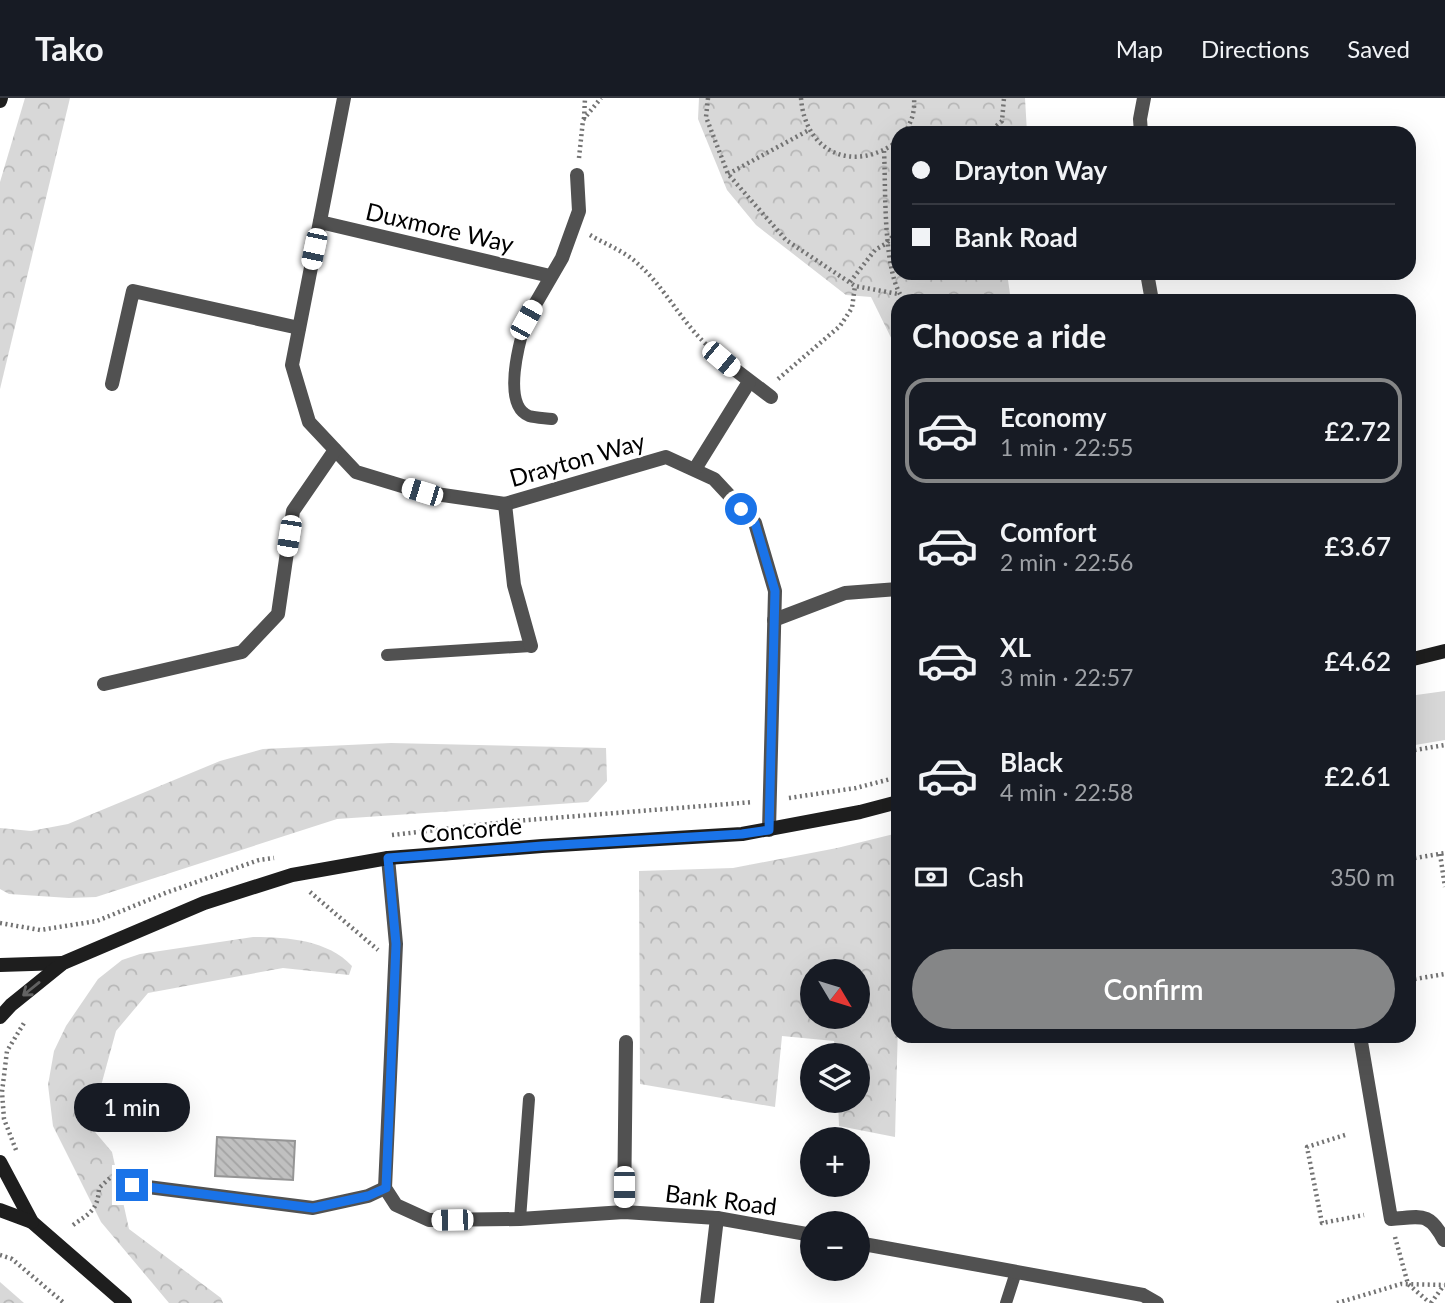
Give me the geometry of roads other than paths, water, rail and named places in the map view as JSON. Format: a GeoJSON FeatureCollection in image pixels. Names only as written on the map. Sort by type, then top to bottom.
{"type":"FeatureCollection","features":[{"type":"Feature","properties":{"kind":"street","name":"Drayton Way"},"geometry":{"type":"LineString","coordinates":[[344,98],[292,365],[309,422],[356,472],[422,492],[505,504],[666,457],[714,480],[755,523],[775,591],[769,830]]}},
{"type":"Feature","properties":{"kind":"street"},"geometry":{"type":"LineString","coordinates":[[1140,126],[1144,98]]}},
{"type":"Feature","properties":{"kind":"street"},"geometry":{"type":"LineString","coordinates":[[526,320],[562,258],[579,211],[577,175]]}},
{"type":"Feature","properties":{"kind":"street","name":"Duxmore Way"},"geometry":{"type":"LineString","coordinates":[[320,222],[550,276]]}},
{"type":"Feature","properties":{"kind":"street"},"geometry":{"type":"LineString","coordinates":[[112,384],[133,291],[299,328]]}},
{"type":"Feature","properties":{"kind":"street"},"geometry":{"type":"LineString","coordinates":[[721,359],[768,394]]}},
{"type":"Feature","properties":{"kind":"street"},"geometry":{"type":"LineString","coordinates":[[695,470],[749,382]]}},
{"type":"Feature","properties":{"kind":"street"},"geometry":{"type":"LineString","coordinates":[[104,684],[242,652],[278,614],[293,511],[335,450]]}},
{"type":"Feature","properties":{"kind":"street"},"geometry":{"type":"LineString","coordinates":[[505,504],[514,585],[531,646]]}},
{"type":"Feature","properties":{"kind":"street"},"geometry":{"type":"LineString","coordinates":[[774,620],[845,593],[891,590]]}},
{"type":"Feature","properties":{"kind":"street"},"geometry":{"type":"LineString","coordinates":[[1416,658],[1445,651]]}},
{"type":"Feature","properties":{"kind":"street","name":"Concorde"},"geometry":{"type":"LineString","coordinates":[[0,1017],[11,1004],[63,963],[217,899],[292,875],[388,858],[742,834],[891,804]]}},
{"type":"Feature","properties":{"kind":"street"},"geometry":{"type":"LineString","coordinates":[[132,1185],[313,1208],[368,1196],[386,1188],[396,944],[388,858]]}},
{"type":"Feature","properties":{"kind":"street","name":"Concorde"},"geometry":{"type":"LineString","coordinates":[[0,965],[63,963]]}},
{"type":"Feature","properties":{"kind":"street"},"geometry":{"type":"LineString","coordinates":[[624,1212],[625,1042]]}},
{"type":"Feature","properties":{"kind":"street"},"geometry":{"type":"LineString","coordinates":[[1361,1043],[1391,1219],[1428,1219],[1435,1223],[1444,1240]]}},
{"type":"Feature","properties":{"kind":"street"},"geometry":{"type":"LineString","coordinates":[[6,1157],[32,1222]]}},
{"type":"Feature","properties":{"kind":"street","name":"Bank Road"},"geometry":{"type":"LineString","coordinates":[[386,1188],[396,1205],[429,1220],[520,1219],[624,1212],[717,1218],[800,1233]]}},
{"type":"Feature","properties":{"kind":"street"},"geometry":{"type":"LineString","coordinates":[[0,1210],[32,1222],[125,1303]]}},
{"type":"Feature","properties":{"kind":"street"},"geometry":{"type":"LineString","coordinates":[[707,1303],[717,1218]]}},
{"type":"Feature","properties":{"kind":"street"},"geometry":{"type":"LineString","coordinates":[[870,1245],[1143,1295],[1157,1303]]}},
{"type":"Feature","properties":{"kind":"lane"},"geometry":{"type":"LineString","coordinates":[[526,320],[514,363],[519,407],[527,415],[552,419]]}},
{"type":"Feature","properties":{"kind":"lane"},"geometry":{"type":"LineString","coordinates":[[387,655],[531,646]]}},
{"type":"Feature","properties":{"kind":"lane"},"geometry":{"type":"LineString","coordinates":[[520,1219],[528,1099]]}},
{"type":"Feature","properties":{"kind":"lane"},"geometry":{"type":"LineString","coordinates":[[1006,1303],[1016,1272]]}}]}
